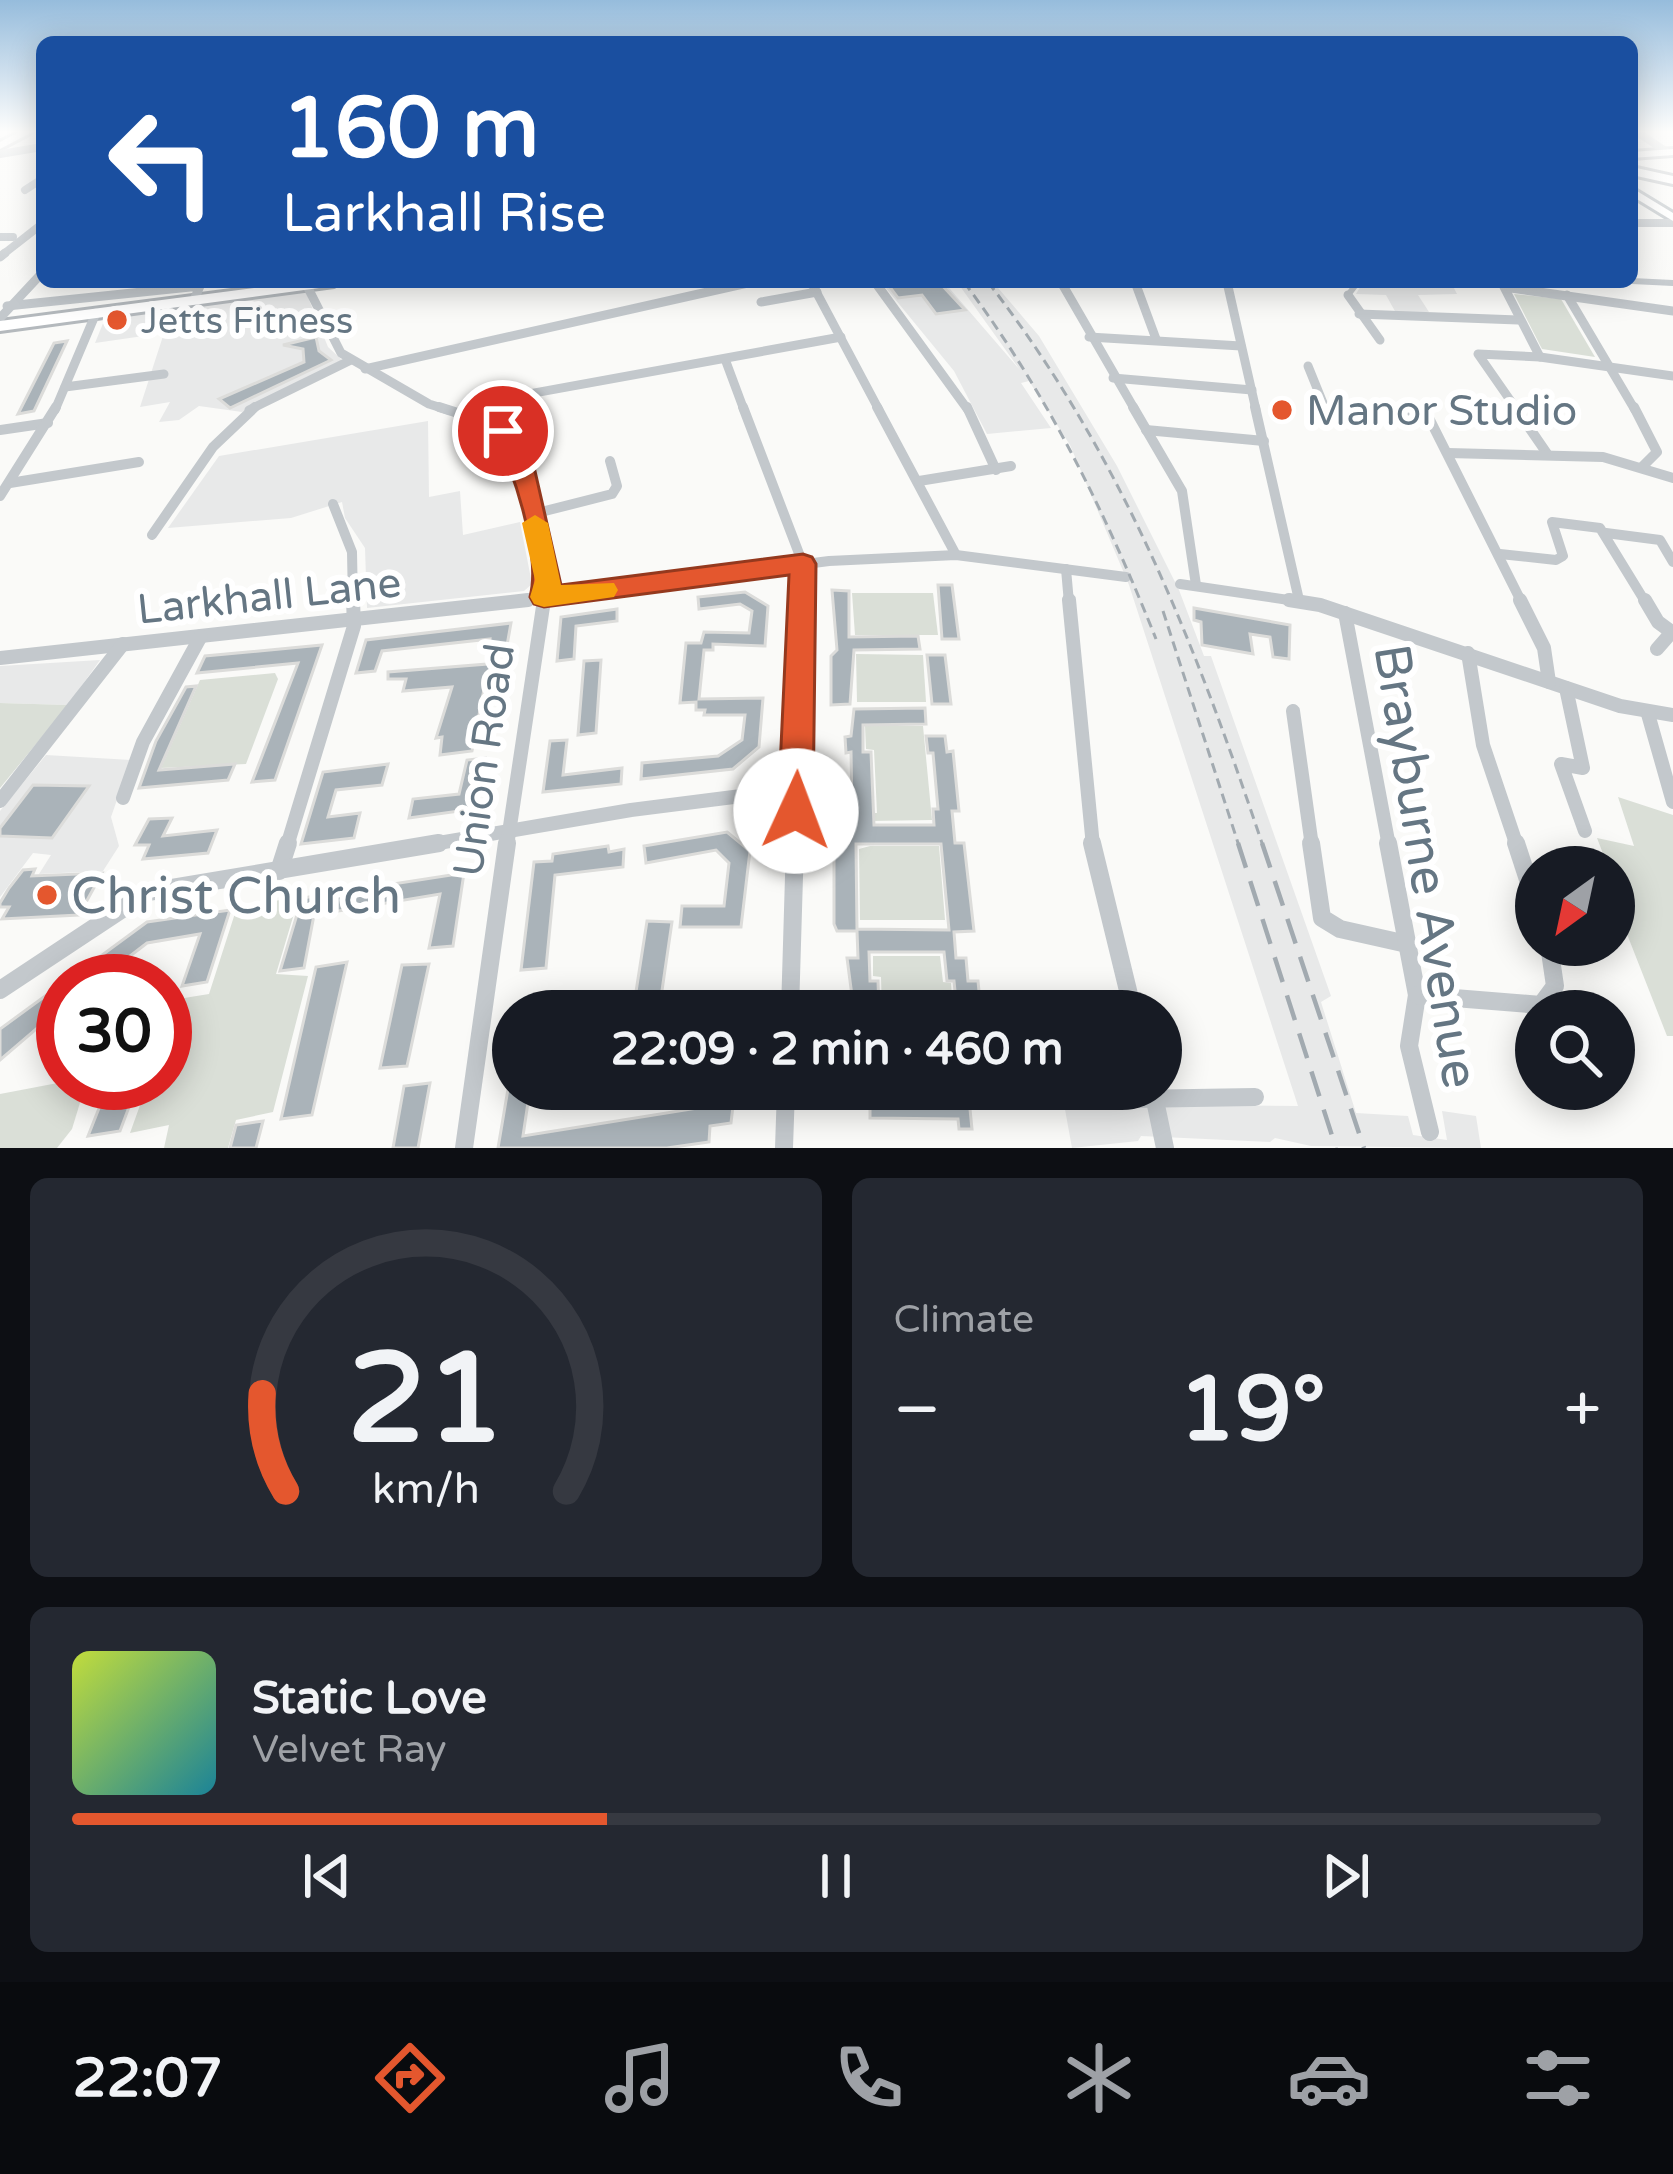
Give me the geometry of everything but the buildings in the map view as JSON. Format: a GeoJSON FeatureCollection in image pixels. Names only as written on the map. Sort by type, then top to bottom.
{"type":"FeatureCollection","features":[{"type":"Feature","properties":{"kind":"highway"},"geometry":{"type":"LineString","coordinates":[[0,322],[194,300],[237,288]]}},
{"type":"Feature","properties":{"kind":"main road"},"geometry":{"type":"LineString","coordinates":[[1638,197],[1672,221]]}},
{"type":"Feature","properties":{"kind":"street"},"geometry":{"type":"LineString","coordinates":[[1638,223],[1672,221]]}},
{"type":"Feature","properties":{"kind":"street"},"geometry":{"type":"LineString","coordinates":[[0,257],[18,237],[36,227]]}},
{"type":"Feature","properties":{"kind":"street"},"geometry":{"type":"LineString","coordinates":[[0,237],[18,237]]}},
{"type":"Feature","properties":{"kind":"street"},"geometry":{"type":"LineString","coordinates":[[0,322],[7,306],[36,279]]}},
{"type":"Feature","properties":{"kind":"street"},"geometry":{"type":"LineString","coordinates":[[1638,281],[1673,283]]}},
{"type":"Feature","properties":{"kind":"street"},"geometry":{"type":"LineString","coordinates":[[7,306],[181,288]]}},
{"type":"Feature","properties":{"kind":"street"},"geometry":{"type":"LineString","coordinates":[[194,300],[199,288]]}},
{"type":"Feature","properties":{"kind":"street","name":"Union Road"},"geometry":{"type":"LineString","coordinates":[[308,288],[332,343],[351,360],[436,408],[465,415],[509,437],[520,458],[548,580],[464,1148]]}},
{"type":"Feature","properties":{"kind":"street"},"geometry":{"type":"LineString","coordinates":[[365,369],[725,288]]}},
{"type":"Feature","properties":{"kind":"street"},"geometry":{"type":"LineString","coordinates":[[761,302],[810,288]]}},
{"type":"Feature","properties":{"kind":"street"},"geometry":{"type":"LineString","coordinates":[[815,288],[956,555]]}},
{"type":"Feature","properties":{"kind":"street"},"geometry":{"type":"LineString","coordinates":[[880,288],[962,397],[996,470]]}},
{"type":"Feature","properties":{"kind":"street"},"geometry":{"type":"LineString","coordinates":[[1064,288],[1184,495],[1196,585]]}},
{"type":"Feature","properties":{"kind":"street"},"geometry":{"type":"LineString","coordinates":[[1138,288],[1156,339]]}},
{"type":"Feature","properties":{"kind":"street"},"geometry":{"type":"LineString","coordinates":[[1228,288],[1299,600]]}},
{"type":"Feature","properties":{"kind":"street"},"geometry":{"type":"LineString","coordinates":[[1353,288],[1348,295],[1380,340]]}},
{"type":"Feature","properties":{"kind":"street"},"geometry":{"type":"LineString","coordinates":[[1504,288],[1540,357]]}},
{"type":"Feature","properties":{"kind":"street"},"geometry":{"type":"LineString","coordinates":[[1511,288],[1673,310]]}},
{"type":"Feature","properties":{"kind":"street"},"geometry":{"type":"LineString","coordinates":[[1567,296],[1658,448],[1642,467]]}},
{"type":"Feature","properties":{"kind":"street"},"geometry":{"type":"LineString","coordinates":[[0,496],[48,423],[96,313]]}},
{"type":"Feature","properties":{"kind":"street"},"geometry":{"type":"LineString","coordinates":[[1359,314],[1518,320]]}},
{"type":"Feature","properties":{"kind":"street"},"geometry":{"type":"LineString","coordinates":[[465,415],[485,402],[841,337]]}},
{"type":"Feature","properties":{"kind":"street"},"geometry":{"type":"LineString","coordinates":[[1089,337],[1241,346]]}},
{"type":"Feature","properties":{"kind":"street"},"geometry":{"type":"LineString","coordinates":[[1548,455],[1477,357],[1480,353],[1673,376]]}},
{"type":"Feature","properties":{"kind":"street"},"geometry":{"type":"LineString","coordinates":[[724,358],[803,564],[791,990]]}},
{"type":"Feature","properties":{"kind":"street"},"geometry":{"type":"LineString","coordinates":[[152,535],[213,447],[249,410],[351,360]]}},
{"type":"Feature","properties":{"kind":"street"},"geometry":{"type":"LineString","coordinates":[[1308,365],[1324,408],[1428,416],[1544,648],[1549,682]]}},
{"type":"Feature","properties":{"kind":"street"},"geometry":{"type":"LineString","coordinates":[[65,387],[164,374]]}},
{"type":"Feature","properties":{"kind":"street"},"geometry":{"type":"LineString","coordinates":[[1113,378],[1252,390]]}},
{"type":"Feature","properties":{"kind":"street"},"geometry":{"type":"LineString","coordinates":[[0,430],[48,423]]}},
{"type":"Feature","properties":{"kind":"street"},"geometry":{"type":"LineString","coordinates":[[1146,430],[1264,441]]}},
{"type":"Feature","properties":{"kind":"street"},"geometry":{"type":"LineString","coordinates":[[1448,453],[1603,458],[1673,478]]}},
{"type":"Feature","properties":{"kind":"street"},"geometry":{"type":"LineString","coordinates":[[533,514],[612,494],[616,486],[610,461]]}},
{"type":"Feature","properties":{"kind":"street"},"geometry":{"type":"LineString","coordinates":[[9,483],[139,462]]}},
{"type":"Feature","properties":{"kind":"street"},"geometry":{"type":"LineString","coordinates":[[920,481],[1011,466]]}},
{"type":"Feature","properties":{"kind":"street"},"geometry":{"type":"LineString","coordinates":[[279,871],[355,620],[352,552],[333,504]]}},
{"type":"Feature","properties":{"kind":"street"},"geometry":{"type":"LineString","coordinates":[[1500,554],[1560,559],[1552,522],[1660,540],[1673,562]]}},
{"type":"Feature","properties":{"kind":"street"},"geometry":{"type":"LineString","coordinates":[[1606,533],[1658,622],[1672,633],[1658,649]]}},
{"type":"Feature","properties":{"kind":"street","name":"Larkhall Lane"},"geometry":{"type":"LineString","coordinates":[[0,658],[803,564],[956,555],[1067,576],[1106,573],[1126,578]]}},
{"type":"Feature","properties":{"kind":"street"},"geometry":{"type":"LineString","coordinates":[[1067,576],[1090,834],[1128,990]]}},
{"type":"Feature","properties":{"kind":"street"},"geometry":{"type":"LineString","coordinates":[[1180,584],[1299,600],[1648,714],[1673,715]]}},
{"type":"Feature","properties":{"kind":"street","name":"Brayburne Avenue"},"geometry":{"type":"LineString","coordinates":[[1345,613],[1417,995],[1409,1046],[1430,1132]]}},
{"type":"Feature","properties":{"kind":"street"},"geometry":{"type":"LineString","coordinates":[[123,798],[143,742],[201,636]]}},
{"type":"Feature","properties":{"kind":"street"},"geometry":{"type":"LineString","coordinates":[[0,801],[123,644]]}},
{"type":"Feature","properties":{"kind":"street"},"geometry":{"type":"LineString","coordinates":[[1468,653],[1483,745],[1517,846]]}},
{"type":"Feature","properties":{"kind":"street"},"geometry":{"type":"LineString","coordinates":[[1566,688],[1583,768],[1561,764],[1585,831]]}},
{"type":"Feature","properties":{"kind":"street"},"geometry":{"type":"LineString","coordinates":[[1293,711],[1322,918],[1332,926],[1407,944]]}},
{"type":"Feature","properties":{"kind":"street"},"geometry":{"type":"LineString","coordinates":[[1648,714],[1672,796]]}},
{"type":"Feature","properties":{"kind":"street"},"geometry":{"type":"LineString","coordinates":[[0,990],[148,892],[796,789]]}},
{"type":"Feature","properties":{"kind":"street"},"geometry":{"type":"LineString","coordinates":[[1417,995],[1541,1006],[1552,996],[1557,979],[1554,966]]}},
{"type":"Feature","properties":{"kind":"street"},"geometry":{"type":"LineString","coordinates":[[1182,1093],[1255,1096]]}},
{"type":"Feature","properties":{"kind":"street"},"geometry":{"type":"LineString","coordinates":[[784,1148],[785,1110]]}},
{"type":"Feature","properties":{"kind":"street"},"geometry":{"type":"LineString","coordinates":[[1157,1110],[1165,1148]]}},
{"type":"Feature","properties":{"kind":"shaded area"},"geometry":{"type":"Polygon","coordinates":[[[886,288],[949,288],[1020,370],[961,288],[998,288],[1039,336],[1117,466],[1179,590],[1204,656],[1211,656],[1331,996],[1321,1002],[1356,1113],[1408,1116],[1413,1135],[1447,1140],[1442,1111],[1476,1116],[1481,1148],[1311,1146],[1275,1138],[1270,1142],[1141,1136],[1138,1141],[1072,1148],[1065,1110],[1298,1106],[1129,585],[1070,445],[1029,381],[1021,383],[1051,428],[987,434],[954,371],[886,288]]]}},
{"type":"Feature","properties":{"kind":"shaded area"},"geometry":{"type":"Polygon","coordinates":[[[1360,288],[1454,288],[1457,294],[1418,295],[1429,312],[1396,313],[1386,295],[1356,294],[1360,288]]]}},
{"type":"Feature","properties":{"kind":"shaded area"},"geometry":{"type":"Polygon","coordinates":[[[305,290],[328,347],[342,360],[242,412],[199,406],[179,420],[159,422],[170,402],[140,407],[164,333],[95,343],[106,316],[305,290]]]}},
{"type":"Feature","properties":{"kind":"shaded area"},"geometry":{"type":"Polygon","coordinates":[[[1514,294],[1561,299],[1595,357],[1542,349],[1514,294]]]}},
{"type":"Feature","properties":{"kind":"shaded area"},"geometry":{"type":"Polygon","coordinates":[[[428,421],[429,497],[460,491],[463,535],[520,522],[532,584],[524,591],[367,608],[365,548],[345,518],[342,502],[291,518],[168,528],[219,456],[428,421]]]}},
{"type":"Feature","properties":{"kind":"shaded area"},"geometry":{"type":"Polygon","coordinates":[[[852,593],[933,593],[938,635],[855,635],[852,593]]]}},
{"type":"Feature","properties":{"kind":"shaded area"},"geometry":{"type":"Polygon","coordinates":[[[856,654],[923,655],[926,702],[857,702],[856,654]]]}},
{"type":"Feature","properties":{"kind":"shaded area"},"geometry":{"type":"Polygon","coordinates":[[[100,660],[68,705],[0,703],[0,666],[100,660]]]}},
{"type":"Feature","properties":{"kind":"shaded area"},"geometry":{"type":"Polygon","coordinates":[[[275,673],[278,679],[246,764],[161,768],[200,680],[275,673]]]}},
{"type":"Feature","properties":{"kind":"shaded area"},"geometry":{"type":"Polygon","coordinates":[[[0,703],[68,705],[0,788],[0,703]]]}},
{"type":"Feature","properties":{"kind":"shaded area"},"geometry":{"type":"Polygon","coordinates":[[[865,726],[923,726],[932,820],[870,821],[870,813],[877,813],[874,750],[866,749],[865,726]]]}},
{"type":"Feature","properties":{"kind":"shaded area"},"geometry":{"type":"Polygon","coordinates":[[[46,755],[131,760],[111,817],[119,846],[103,871],[39,874],[51,855],[33,853],[0,897],[0,811],[46,755]]]}},
{"type":"Feature","properties":{"kind":"shaded area"},"geometry":{"type":"Polygon","coordinates":[[[1618,797],[1673,815],[1673,1036],[1667,1036],[1635,954],[1634,846],[1618,797]]]}},
{"type":"Feature","properties":{"kind":"shaded area"},"geometry":{"type":"Polygon","coordinates":[[[1597,838],[1634,846],[1600,846],[1597,838]]]}},
{"type":"Feature","properties":{"kind":"shaded area"},"geometry":{"type":"Polygon","coordinates":[[[939,846],[945,920],[860,920],[859,849],[939,846]]]}},
{"type":"Feature","properties":{"kind":"shaded area"},"geometry":{"type":"Polygon","coordinates":[[[299,897],[276,974],[308,976],[273,1112],[236,1120],[228,1148],[164,1148],[169,1125],[130,1133],[138,1110],[192,1110],[192,997],[209,994],[237,907],[299,897]]]}},
{"type":"Feature","properties":{"kind":"shaded area"},"geometry":{"type":"Polygon","coordinates":[[[873,956],[940,956],[943,982],[951,983],[952,990],[881,990],[881,977],[873,976],[873,956]]]}},
{"type":"Feature","properties":{"kind":"shaded area"},"geometry":{"type":"Polygon","coordinates":[[[36,1087],[36,1110],[78,1110],[72,1129],[57,1148],[0,1148],[0,1094],[36,1087]]]}},
{"type":"Feature","properties":{"kind":"railway"},"geometry":{"type":"LineString","coordinates":[[968,288],[1022,367],[1072,454],[1156,639]]}},
{"type":"Feature","properties":{"kind":"railway"},"geometry":{"type":"LineString","coordinates":[[992,288],[1078,414],[1150,552],[1210,696],[1263,846]]}},
{"type":"Feature","properties":{"kind":"railway"},"geometry":{"type":"LineString","coordinates":[[1163,611],[1239,846]]}},
{"type":"Feature","properties":{"kind":"railway"},"geometry":{"type":"LineString","coordinates":[[1238,843],[1336,1148]]}},
{"type":"Feature","properties":{"kind":"railway"},"geometry":{"type":"LineString","coordinates":[[1262,843],[1364,1148]]}},
{"type":"Feature","properties":{"kind":"slow traffic"},"geometry":{"type":"LineString","coordinates":[[535,523],[548,580],[544,597],[604,590]]}},
{"type":"Feature","properties":{"kind":"place","name":"Jetts Fitness"},"geometry":{"type":"Point","coordinates":[117,320]}},
{"type":"Feature","properties":{"kind":"place","name":"Manor Studio"},"geometry":{"type":"Point","coordinates":[1282,410]}},
{"type":"Feature","properties":{"kind":"place","name":"Christ Church"},"geometry":{"type":"Point","coordinates":[47,895]}},
{"type":"Feature","properties":{"kind":"route"},"geometry":{"type":"LineString","coordinates":[[503,431],[520,458],[527,484],[548,580],[544,597],[803,564],[796,811]]}}]}
